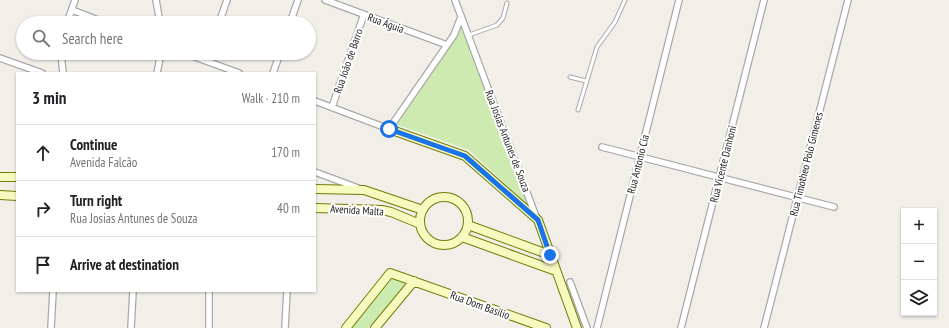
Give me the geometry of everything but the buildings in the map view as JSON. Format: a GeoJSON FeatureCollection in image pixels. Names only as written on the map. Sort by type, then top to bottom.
{"type":"FeatureCollection","features":[{"type":"Feature","properties":{"kind":"street"},"geometry":{"type":"LineString","coordinates":[[70,16],[75,0]]}},
{"type":"Feature","properties":{"kind":"street"},"geometry":{"type":"LineString","coordinates":[[156,0],[159,16]]}},
{"type":"Feature","properties":{"kind":"street"},"geometry":{"type":"LineString","coordinates":[[221,16],[227,0]]}},
{"type":"Feature","properties":{"kind":"street"},"geometry":{"type":"LineString","coordinates":[[292,16],[298,0]]}},
{"type":"Feature","properties":{"kind":"street","name":"Rua Águia"},"geometry":{"type":"LineString","coordinates":[[325,0],[447,45]]}},
{"type":"Feature","properties":{"kind":"street","name":"Rua Josias Antunes de Souza"},"geometry":{"type":"LineString","coordinates":[[455,0],[577,328]]}},
{"type":"Feature","properties":{"kind":"street","name":"Rua Antonio Cia"},"geometry":{"type":"LineString","coordinates":[[597,328],[679,0]]}},
{"type":"Feature","properties":{"kind":"street","name":"Rua Vicente Danhoni"},"geometry":{"type":"LineString","coordinates":[[681,328],[764,0]]}},
{"type":"Feature","properties":{"kind":"street","name":"Rua Timotheo Polo Gimenes"},"geometry":{"type":"LineString","coordinates":[[764,328],[848,0]]}},
{"type":"Feature","properties":{"kind":"street"},"geometry":{"type":"LineString","coordinates":[[72,10],[88,16]]}},
{"type":"Feature","properties":{"kind":"street","name":"Rua João de Barro"},"geometry":{"type":"LineString","coordinates":[[332,107],[364,14]]}},
{"type":"Feature","properties":{"kind":"street"},"geometry":{"type":"LineString","coordinates":[[389,129],[454,35],[461,17]]}},
{"type":"Feature","properties":{"kind":"street"},"geometry":{"type":"LineString","coordinates":[[0,58],[39,72]]}},
{"type":"Feature","properties":{"kind":"street"},"geometry":{"type":"LineString","coordinates":[[62,60],[63,72]]}},
{"type":"Feature","properties":{"kind":"street"},"geometry":{"type":"LineString","coordinates":[[157,72],[160,60]]}},
{"type":"Feature","properties":{"kind":"street"},"geometry":{"type":"LineString","coordinates":[[274,72],[278,60]]}},
{"type":"Feature","properties":{"kind":"street"},"geometry":{"type":"LineString","coordinates":[[206,61],[236,72]]}},
{"type":"Feature","properties":{"kind":"street"},"geometry":{"type":"LineString","coordinates":[[316,101],[465,156],[538,220]]}},
{"type":"Feature","properties":{"kind":"street"},"geometry":{"type":"LineString","coordinates":[[602,147],[834,207]]}},
{"type":"Feature","properties":{"kind":"street"},"geometry":{"type":"LineString","coordinates":[[316,172],[364,190]]}},
{"type":"Feature","properties":{"kind":"street"},"geometry":{"type":"LineString","coordinates":[[0,177],[16,178]]}},
{"type":"Feature","properties":{"kind":"street","name":"Avenida Malta"},"geometry":{"type":"LineString","coordinates":[[316,189],[364,190],[423,210]]}},
{"type":"Feature","properties":{"kind":"street"},"geometry":{"type":"LineString","coordinates":[[0,195],[16,196]]}},
{"type":"Feature","properties":{"kind":"street"},"geometry":{"type":"LineString","coordinates":[[444,197],[454,200],[462,206],[467,215],[468,225],[462,237],[454,243],[444,245],[439,245],[430,241],[423,234],[420,224],[423,210],[434,200],[444,197]]}},
{"type":"Feature","properties":{"kind":"street","name":"Avenida Malta"},"geometry":{"type":"LineString","coordinates":[[316,208],[382,210],[391,212],[420,224]]}},
{"type":"Feature","properties":{"kind":"street"},"geometry":{"type":"LineString","coordinates":[[468,225],[550,255]]}},
{"type":"Feature","properties":{"kind":"street"},"geometry":{"type":"LineString","coordinates":[[462,237],[556,271]]}},
{"type":"Feature","properties":{"kind":"street","name":"Rua Dom Basilio"},"geometry":{"type":"LineString","coordinates":[[346,328],[390,273],[546,328]]}},
{"type":"Feature","properties":{"kind":"street"},"geometry":{"type":"LineString","coordinates":[[375,328],[414,281]]}},
{"type":"Feature","properties":{"kind":"street"},"geometry":{"type":"LineString","coordinates":[[570,282],[587,328]]}},
{"type":"Feature","properties":{"kind":"street"},"geometry":{"type":"LineString","coordinates":[[51,328],[53,292]]}},
{"type":"Feature","properties":{"kind":"street"},"geometry":{"type":"LineString","coordinates":[[131,328],[133,292]]}},
{"type":"Feature","properties":{"kind":"street"},"geometry":{"type":"LineString","coordinates":[[209,292],[209,328]]}},
{"type":"Feature","properties":{"kind":"street"},"geometry":{"type":"LineString","coordinates":[[285,328],[287,292]]}},
{"type":"Feature","properties":{"kind":"lane"},"geometry":{"type":"LineString","coordinates":[[578,110],[597,47],[615,22],[625,0]]}},
{"type":"Feature","properties":{"kind":"lane"},"geometry":{"type":"LineString","coordinates":[[468,36],[497,25],[503,18],[507,3]]}},
{"type":"Feature","properties":{"kind":"lane"},"geometry":{"type":"LineString","coordinates":[[570,77],[586,81]]}},
{"type":"Feature","properties":{"kind":"green space"},"geometry":{"type":"Polygon","coordinates":[[[462,25],[529,206],[469,150],[398,125],[397,122],[458,35],[462,25]]]}},
{"type":"Feature","properties":{"kind":"green space"},"geometry":{"type":"Polygon","coordinates":[[[391,276],[407,282],[369,328],[349,328],[391,276]]]}},
{"type":"Feature","properties":{"kind":"route"},"geometry":{"type":"LineString","coordinates":[[389,129],[465,156],[538,220],[550,255]]}}]}
